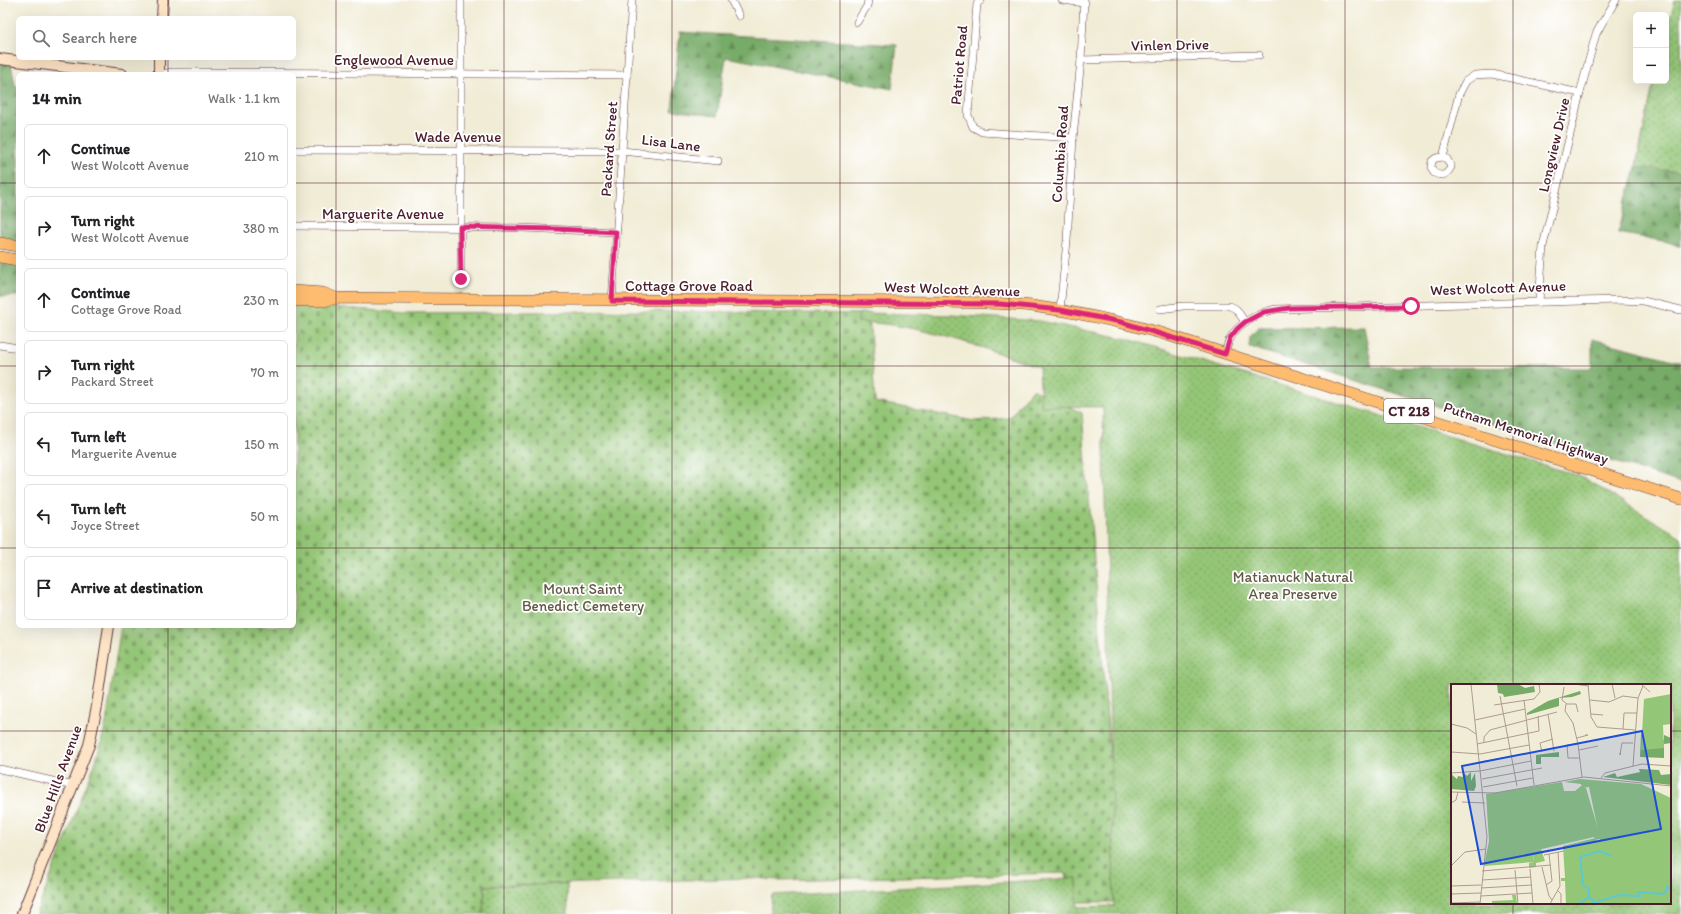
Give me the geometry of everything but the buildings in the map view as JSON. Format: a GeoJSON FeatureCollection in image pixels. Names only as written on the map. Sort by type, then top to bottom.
{"type":"FeatureCollection","features":[{"type":"Feature","properties":{"kind":"main road"},"geometry":{"type":"LineString","coordinates":[[162,16],[163,0]]}},
{"type":"Feature","properties":{"kind":"main road"},"geometry":{"type":"LineString","coordinates":[[0,59],[106,72]]}},
{"type":"Feature","properties":{"kind":"main road"},"geometry":{"type":"LineString","coordinates":[[159,60],[160,72]]}},
{"type":"Feature","properties":{"kind":"main road"},"geometry":{"type":"LineString","coordinates":[[0,243],[16,246]]}},
{"type":"Feature","properties":{"kind":"main road"},"geometry":{"type":"LineString","coordinates":[[0,257],[16,260]]}},
{"type":"Feature","properties":{"kind":"main road","name":"Cottage Grove Road"},"geometry":{"type":"LineString","coordinates":[[296,290],[323,293],[337,298]]}},
{"type":"Feature","properties":{"kind":"main road","name":"Cottage Grove Road"},"geometry":{"type":"LineString","coordinates":[[296,301],[323,301],[337,298],[848,302]]}},
{"type":"Feature","properties":{"kind":"main road","name":"West Wolcott Avenue"},"geometry":{"type":"LineString","coordinates":[[848,302],[1000,304],[1060,310],[1121,322],[1225,354]]}},
{"type":"Feature","properties":{"kind":"main road","name":"Putnam Memorial Highway"},"geometry":{"type":"LineString","coordinates":[[1225,354],[1681,499]]}},
{"type":"Feature","properties":{"kind":"main road","name":"Blue Hills Avenue"},"geometry":{"type":"LineString","coordinates":[[22,914],[89,745],[93,729],[109,628]]}},
{"type":"Feature","properties":{"kind":"street"},"geometry":{"type":"LineString","coordinates":[[461,0],[461,279]]}},
{"type":"Feature","properties":{"kind":"street","name":"Packard Street"},"geometry":{"type":"LineString","coordinates":[[612,301],[632,0]]}},
{"type":"Feature","properties":{"kind":"street"},"geometry":{"type":"LineString","coordinates":[[731,0],[739,16]]}},
{"type":"Feature","properties":{"kind":"street"},"geometry":{"type":"LineString","coordinates":[[857,22],[867,6],[868,0]]}},
{"type":"Feature","properties":{"kind":"street","name":"Patriot Road"},"geometry":{"type":"LineString","coordinates":[[980,0],[977,4],[968,115],[973,127],[982,132],[1073,138]]}},
{"type":"Feature","properties":{"kind":"street"},"geometry":{"type":"LineString","coordinates":[[1062,0],[1085,1]]}},
{"type":"Feature","properties":{"kind":"street","name":"Longview Drive"},"geometry":{"type":"LineString","coordinates":[[1539,302],[1543,246],[1580,94],[1596,34],[1616,0]]}},
{"type":"Feature","properties":{"kind":"street","name":"Columbia Road"},"geometry":{"type":"LineString","coordinates":[[1060,310],[1067,241],[1073,138],[1085,1]]}},
{"type":"Feature","properties":{"kind":"street","name":"Vinlen Drive"},"geometry":{"type":"LineString","coordinates":[[1081,60],[1259,55]]}},
{"type":"Feature","properties":{"kind":"street","name":"Englewood Avenue"},"geometry":{"type":"LineString","coordinates":[[173,72],[199,72]]}},
{"type":"Feature","properties":{"kind":"street","name":"Englewood Avenue"},"geometry":{"type":"LineString","coordinates":[[296,72],[627,74]]}},
{"type":"Feature","properties":{"kind":"street"},"geometry":{"type":"LineString","coordinates":[[1443,156],[1459,94],[1466,81],[1475,75],[1492,74],[1580,94]]}},
{"type":"Feature","properties":{"kind":"street","name":"Wade Avenue"},"geometry":{"type":"LineString","coordinates":[[296,150],[622,151]]}},
{"type":"Feature","properties":{"kind":"street","name":"Lisa Lane"},"geometry":{"type":"LineString","coordinates":[[622,151],[718,162]]}},
{"type":"Feature","properties":{"kind":"street","name":"Marguerite Avenue"},"geometry":{"type":"LineString","coordinates":[[296,226],[460,227],[616,232]]}},
{"type":"Feature","properties":{"kind":"street","name":"West Wolcott Avenue"},"geometry":{"type":"LineString","coordinates":[[1225,354],[1230,338],[1245,322],[1264,312],[1289,308],[1619,300],[1643,301],[1681,310]]}},
{"type":"Feature","properties":{"kind":"street"},"geometry":{"type":"LineString","coordinates":[[1160,309],[1183,306],[1230,306],[1236,310],[1245,322]]}},
{"type":"Feature","properties":{"kind":"street"},"geometry":{"type":"LineString","coordinates":[[0,345],[16,348]]}},
{"type":"Feature","properties":{"kind":"street"},"geometry":{"type":"LineString","coordinates":[[0,769],[74,786]]}},
{"type":"Feature","properties":{"kind":"green space"},"geometry":{"type":"Polygon","coordinates":[[[1675,0],[1681,0],[1681,172],[1636,167],[1653,84],[1669,84],[1669,22],[1675,0]]]}},
{"type":"Feature","properties":{"kind":"green space"},"geometry":{"type":"Polygon","coordinates":[[[1669,27],[1681,28],[1681,247],[1668,242],[1618,233],[1636,167],[1653,84],[1669,84],[1669,27]]]}},
{"type":"Feature","properties":{"kind":"green space"},"geometry":{"type":"Polygon","coordinates":[[[680,32],[897,45],[892,89],[726,57],[717,116],[672,110],[680,32]]]}},
{"type":"Feature","properties":{"kind":"green space"},"geometry":{"type":"Polygon","coordinates":[[[0,60],[11,62],[16,86],[16,242],[0,239],[0,60]]]}},
{"type":"Feature","properties":{"kind":"green space"},"geometry":{"type":"Polygon","coordinates":[[[0,257],[15,260],[16,296],[0,296],[0,257]]]}},
{"type":"Feature","properties":{"kind":"green space","name":"Mount Saint Benedict Cemetery"},"geometry":{"type":"Polygon","coordinates":[[[296,304],[406,313],[647,311],[869,314],[875,402],[974,421],[1009,418],[1032,389],[1082,413],[1118,851],[1124,902],[1067,902],[1065,873],[778,880],[756,878],[485,886],[483,914],[36,914],[96,761],[106,723],[121,628],[296,628],[296,304]]]}},
{"type":"Feature","properties":{"kind":"green space","name":"Matianuck Natural Area Preserve"},"geometry":{"type":"Polygon","coordinates":[[[859,313],[951,315],[1040,321],[1128,339],[1580,476],[1681,537],[1681,914],[770,914],[772,895],[1077,878],[1077,907],[1114,906],[1103,407],[1041,406],[1039,367],[950,338],[905,327],[858,322],[859,313]]]}},
{"type":"Feature","properties":{"kind":"green space"},"geometry":{"type":"Polygon","coordinates":[[[1364,327],[1372,367],[1592,368],[1592,339],[1681,362],[1681,483],[1249,347],[1250,337],[1258,328],[1364,327]]]}},
{"type":"Feature","properties":{"kind":"green space"},"geometry":{"type":"Polygon","coordinates":[[[567,884],[568,914],[483,914],[485,886],[567,884]]]}},
{"type":"Feature","properties":{"kind":"route"},"geometry":{"type":"LineString","coordinates":[[461,279],[460,227],[616,232],[612,301],[947,302],[1032,306],[1121,322],[1161,333],[1225,354],[1230,338],[1237,329],[1254,316],[1264,312],[1289,308],[1411,306]]}}]}
